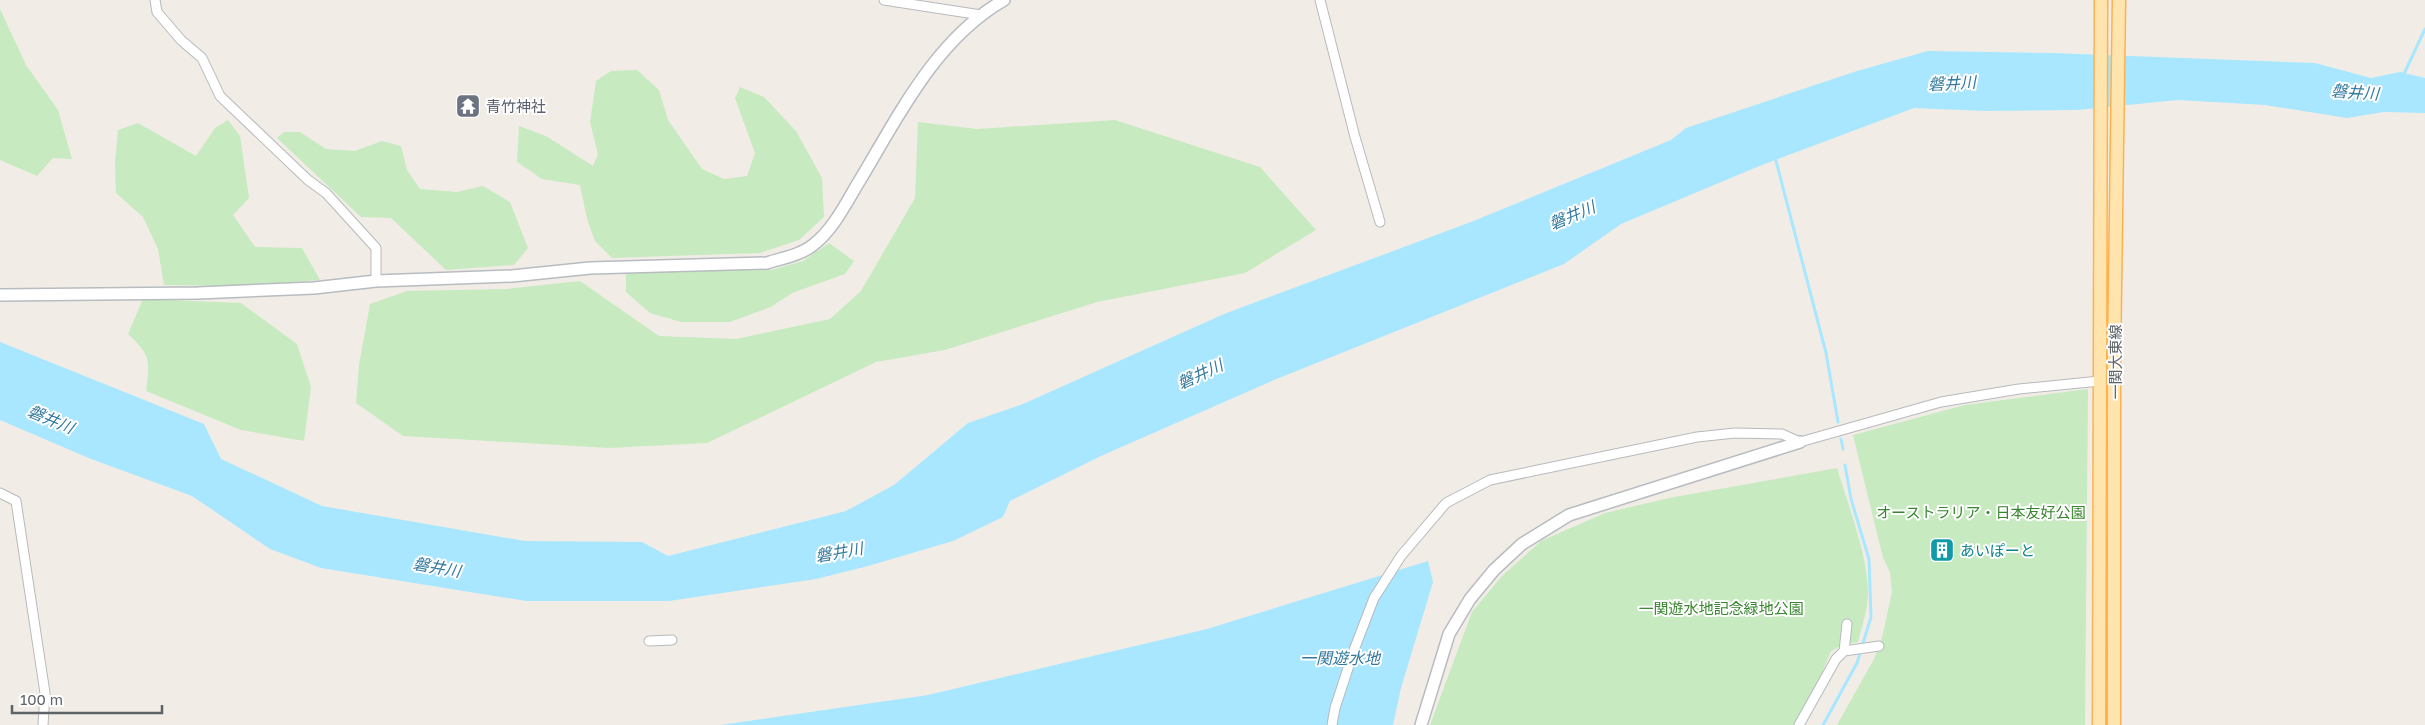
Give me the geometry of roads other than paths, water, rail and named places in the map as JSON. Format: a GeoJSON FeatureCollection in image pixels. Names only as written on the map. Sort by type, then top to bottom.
{"type":"FeatureCollection","features":[{"type":"Feature","properties":{"kind":"main road","name":"一関大東線"},"geometry":{"type":"LineString","coordinates":[[2099,725],[2101,0]]}},
{"type":"Feature","properties":{"kind":"main road","name":"一関大東線"},"geometry":{"type":"LineString","coordinates":[[2114,725],[2114,359],[2119,0]]}},
{"type":"Feature","properties":{"kind":"street"},"geometry":{"type":"LineString","coordinates":[[155,0],[157,12],[181,40],[202,58],[220,96],[308,180],[326,193],[376,248],[376,282]]}},
{"type":"Feature","properties":{"kind":"street"},"geometry":{"type":"LineString","coordinates":[[884,0],[980,15]]}},
{"type":"Feature","properties":{"kind":"street"},"geometry":{"type":"LineString","coordinates":[[0,295],[217,292],[314,288],[376,282],[512,276],[590,268],[767,263],[793,255],[814,245],[834,221],[911,96],[944,51],[980,15],[1004,0]]}},
{"type":"Feature","properties":{"kind":"street"},"geometry":{"type":"LineString","coordinates":[[1320,0],[1355,138],[1380,222]]}},
{"type":"Feature","properties":{"kind":"street"},"geometry":{"type":"LineString","coordinates":[[1421,725],[1449,634],[1470,600],[1494,570],[1522,544],[1569,514],[1800,442],[1941,402],[2019,389],[2100,381]]}},
{"type":"Feature","properties":{"kind":"street"},"geometry":{"type":"LineString","coordinates":[[1332,725],[1335,708],[1354,650],[1374,598],[1401,556],[1446,503],[1490,480],[1697,437],[1735,433],[1782,434],[1800,442]]}},
{"type":"Feature","properties":{"kind":"street"},"geometry":{"type":"LineString","coordinates":[[0,493],[16,501],[45,693],[43,725]]}},
{"type":"Feature","properties":{"kind":"street"},"geometry":{"type":"LineString","coordinates":[[1844,651],[1846,624]]}},
{"type":"Feature","properties":{"kind":"street"},"geometry":{"type":"LineString","coordinates":[[649,641],[672,640]]}},
{"type":"Feature","properties":{"kind":"street"},"geometry":{"type":"LineString","coordinates":[[1798,725],[1836,659],[1844,651],[1879,646]]}},
{"type":"Feature","properties":{"kind":"water","name":"磐井川"},"geometry":{"type":"Polygon","coordinates":[[[1928,51],[2053,53],[2315,63],[2371,78],[2400,72],[2425,78],[2425,113],[2384,112],[2347,118],[2265,105],[2178,100],[2077,110],[1984,111],[1914,108],[1757,167],[1621,224],[1564,264],[1274,380],[1101,456],[1010,501],[1003,517],[953,541],[816,579],[669,601],[526,601],[321,568],[270,549],[192,496],[91,459],[0,420],[0,342],[204,424],[221,459],[322,506],[525,541],[642,542],[668,556],[846,511],[894,485],[968,423],[1023,404],[1224,314],[1471,222],[1671,140],[1686,128],[1857,71],[1928,51]]]}},
{"type":"Feature","properties":{"kind":"water","name":"一関遊水地"},"geometry":{"type":"Polygon","coordinates":[[[1428,561],[1433,582],[1401,688],[1393,725],[720,725],[928,695],[1207,629],[1428,561]]]}},
{"type":"Feature","properties":{"kind":"waterway"},"geometry":{"type":"LineString","coordinates":[[2403,76],[2425,29]]}},
{"type":"Feature","properties":{"kind":"waterway"},"geometry":{"type":"LineString","coordinates":[[1775,157],[1826,353],[1838,422]]}},
{"type":"Feature","properties":{"kind":"waterway"},"geometry":{"type":"LineString","coordinates":[[1841,439],[1843,449]]}},
{"type":"Feature","properties":{"kind":"waterway"},"geometry":{"type":"LineString","coordinates":[[1823,725],[1857,663],[1871,617],[1869,559],[1851,499],[1845,465]]}},
{"type":"Feature","properties":{"kind":"place","name":"青竹神社"},"geometry":{"type":"Point","coordinates":[468,106]}},
{"type":"Feature","properties":{"kind":"place","name":"あいぽーと"},"geometry":{"type":"Point","coordinates":[1942,550]}},
{"type":"Feature","properties":{"kind":"park label","name":"オーストラリア・日本友好公園"},"geometry":{"type":"Point","coordinates":[1981,512]}},
{"type":"Feature","properties":{"kind":"park label","name":"一関遊水地記念緑地公園"},"geometry":{"type":"Point","coordinates":[1721,608]}}]}
